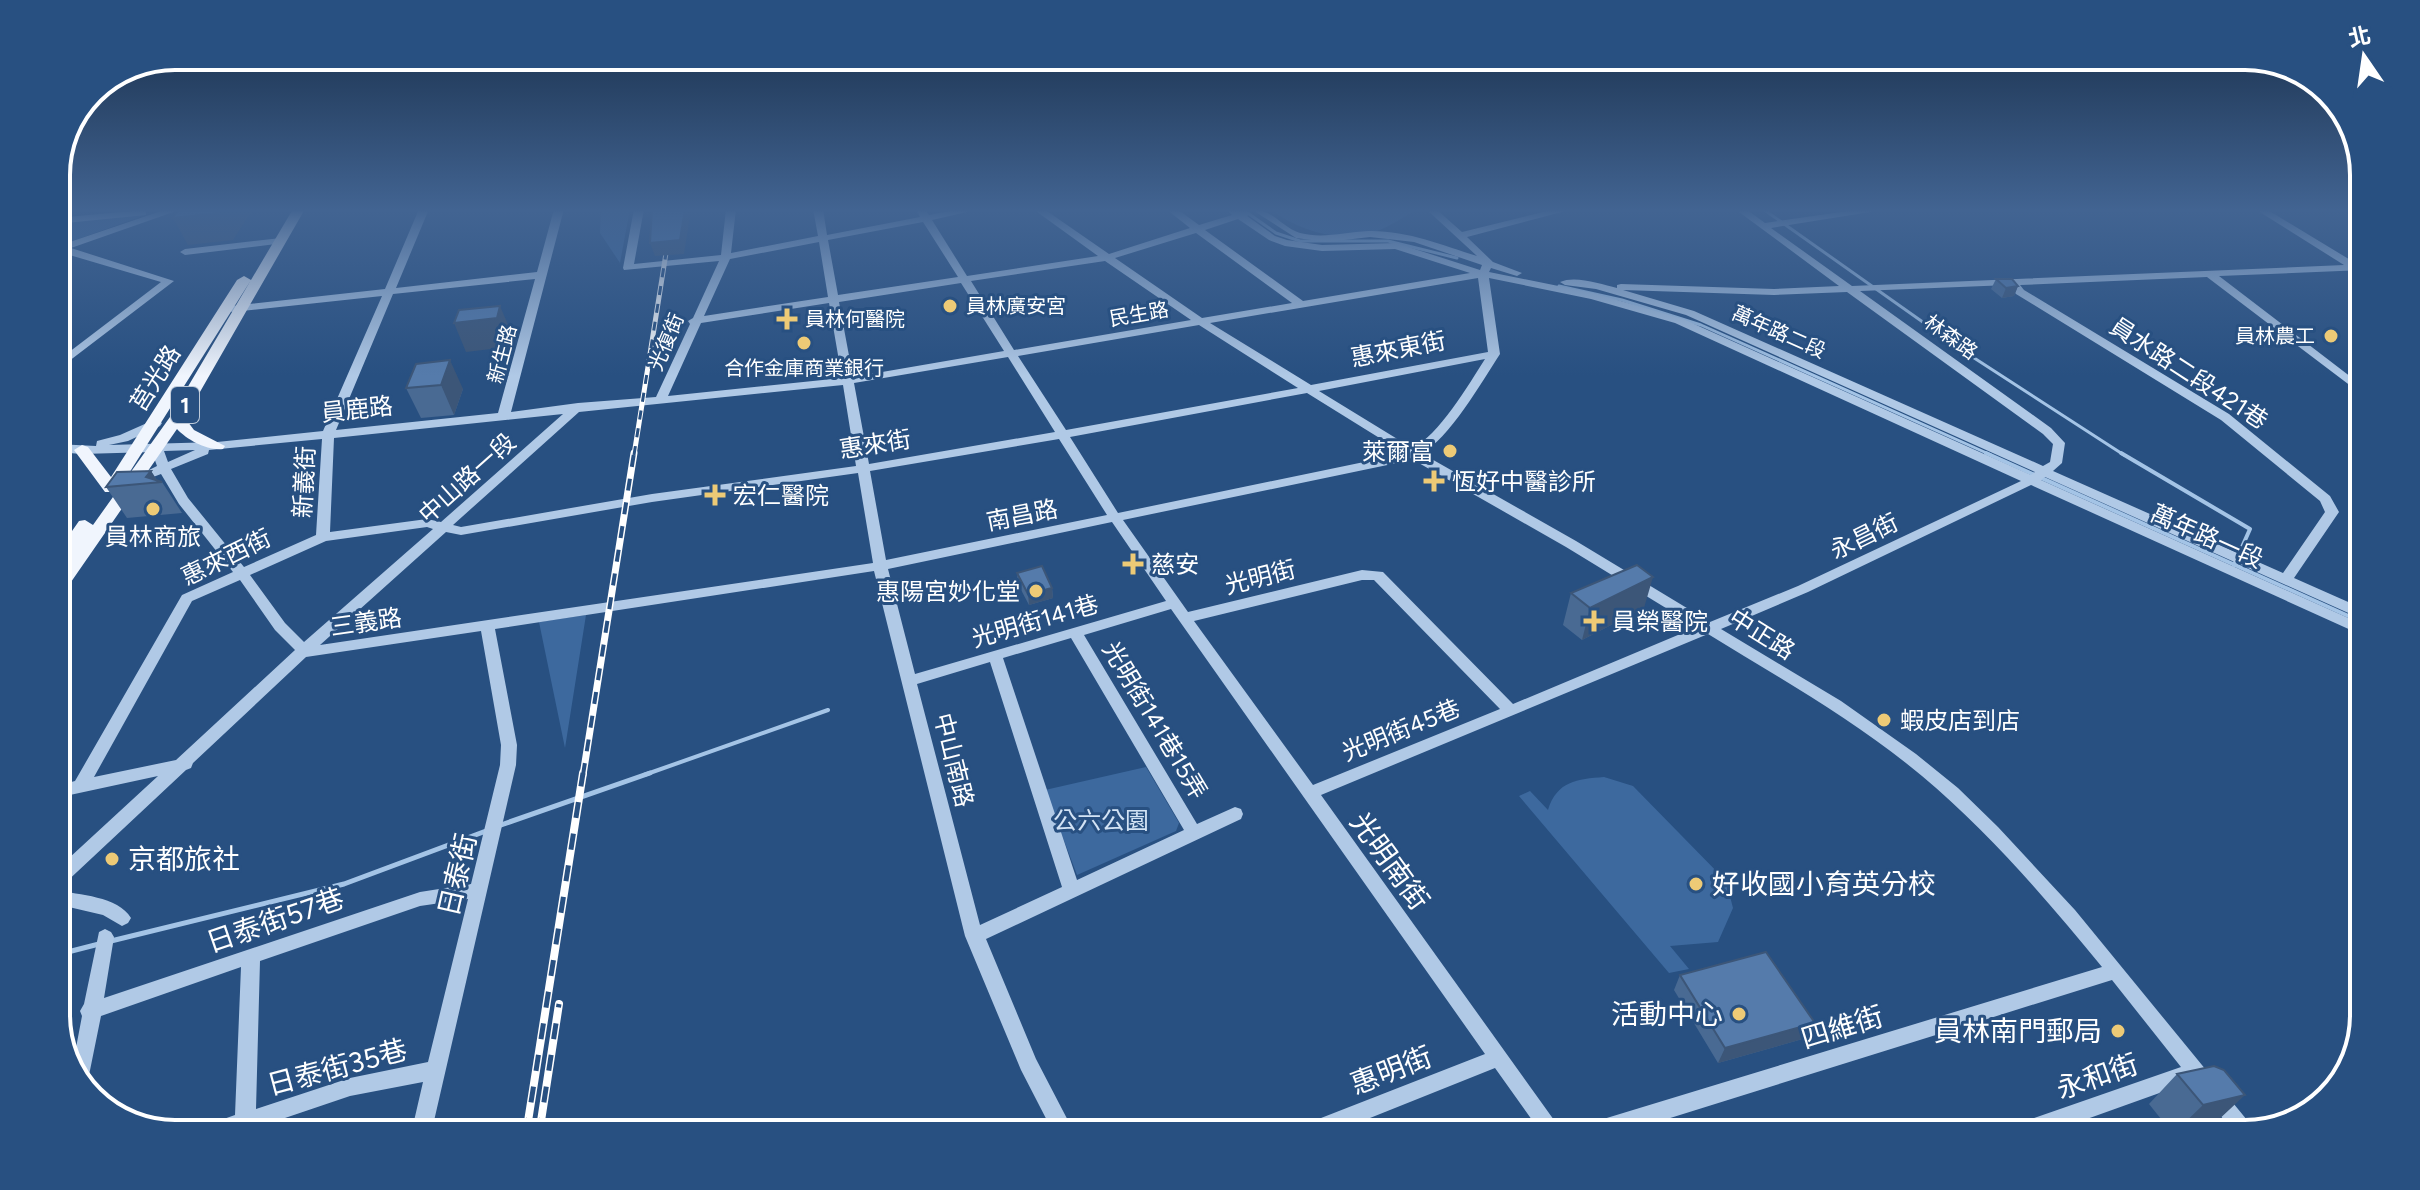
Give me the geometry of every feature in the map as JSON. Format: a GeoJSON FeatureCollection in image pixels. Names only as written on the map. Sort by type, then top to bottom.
{"type":"FeatureCollection","features":[{"type":"Feature","properties":{"kind":"main road","name":"莒光路"},"geometry":{"type":"LineString","coordinates":[[70,547],[139,450],[260,265]]}},
{"type":"Feature","properties":{"kind":"main road","name":"莒光路"},"geometry":{"type":"LineString","coordinates":[[70,570],[177,418],[234,308]]}},
{"type":"Feature","properties":{"kind":"main road"},"geometry":{"type":"LineString","coordinates":[[177,418],[189,433],[217,446]]}},
{"type":"Feature","properties":{"kind":"main road"},"geometry":{"type":"LineString","coordinates":[[90,448],[111,488]]}},
{"type":"Feature","properties":{"kind":"street"},"geometry":{"type":"LineString","coordinates":[[70,358],[169,281],[112,265]]}},
{"type":"Feature","properties":{"kind":"street","name":"新義街"},"geometry":{"type":"LineString","coordinates":[[323,537],[328,434],[401,265]]}},
{"type":"Feature","properties":{"kind":"street","name":"新生路"},"geometry":{"type":"LineString","coordinates":[[504,415],[545,265]]}},
{"type":"Feature","properties":{"kind":"street"},"geometry":{"type":"LineString","coordinates":[[629,265],[628,268],[659,265]]}},
{"type":"Feature","properties":{"kind":"street","name":"光復街"},"geometry":{"type":"LineString","coordinates":[[661,399],[693,321],[722,265]]}},
{"type":"Feature","properties":{"kind":"street"},"geometry":{"type":"LineString","coordinates":[[579,406],[848,381],[827,265]]}},
{"type":"Feature","properties":{"kind":"street"},"geometry":{"type":"LineString","coordinates":[[952,265],[1116,519],[1185,618]]}},
{"type":"Feature","properties":{"kind":"street"},"geometry":{"type":"LineString","coordinates":[[693,321],[1063,265]]}},
{"type":"Feature","properties":{"kind":"street","name":"中正路"},"geometry":{"type":"LineString","coordinates":[[1120,265],[1201,322],[1413,454],[1711,628],[1836,705],[1949,790],[2039,882],[2236,1120]]}},
{"type":"Feature","properties":{"kind":"street"},"geometry":{"type":"LineString","coordinates":[[1246,265],[1300,304]]}},
{"type":"Feature","properties":{"kind":"street"},"geometry":{"type":"LineString","coordinates":[[1454,265],[1483,274]]}},
{"type":"Feature","properties":{"kind":"street"},"geometry":{"type":"LineString","coordinates":[[1413,454],[1427,446],[1465,399],[1494,354],[1483,274],[1487,265]]}},
{"type":"Feature","properties":{"kind":"street","name":"萬年路二段"},"geometry":{"type":"LineString","coordinates":[[1495,265],[1509,271],[1597,286],[1690,313],[2039,475]]}},
{"type":"Feature","properties":{"kind":"street","name":"林森路"},"geometry":{"type":"LineString","coordinates":[[1819,265],[2047,431],[2059,443],[2056,463],[2039,475]]}},
{"type":"Feature","properties":{"kind":"street"},"geometry":{"type":"LineString","coordinates":[[1597,286],[1774,292],[2350,268]]}},
{"type":"Feature","properties":{"kind":"street","name":"萬年路二段"},"geometry":{"type":"LineString","coordinates":[[1483,274],[1593,296],[1679,321],[2039,475]]}},
{"type":"Feature","properties":{"kind":"street","name":"民生路"},"geometry":{"type":"LineString","coordinates":[[848,381],[1483,274]]}},
{"type":"Feature","properties":{"kind":"street"},"geometry":{"type":"LineString","coordinates":[[2210,274],[2350,382]]}},
{"type":"Feature","properties":{"kind":"street"},"geometry":{"type":"LineString","coordinates":[[234,308],[542,275]]}},
{"type":"Feature","properties":{"kind":"street","name":"員水路二段421巷"},"geometry":{"type":"LineString","coordinates":[[2013,283],[2020,292],[2225,417],[2325,499],[2332,512],[2286,579]]}},
{"type":"Feature","properties":{"kind":"street"},"geometry":{"type":"LineString","coordinates":[[1652,288],[1654,302]]}},
{"type":"Feature","properties":{"kind":"street","name":"惠來東街"},"geometry":{"type":"LineString","coordinates":[[1310,390],[1494,354]]}},
{"type":"Feature","properties":{"kind":"street","name":"中山南路"},"geometry":{"type":"LineString","coordinates":[[848,381],[880,566],[974,936],[1028,1064],[1058,1120]]}},
{"type":"Feature","properties":{"kind":"street","name":"惠來街"},"geometry":{"type":"LineString","coordinates":[[445,527],[461,531],[652,498],[861,469],[1310,390]]}},
{"type":"Feature","properties":{"kind":"street","name":"員鹿路"},"geometry":{"type":"LineString","coordinates":[[70,448],[139,450],[217,446],[579,406]]}},
{"type":"Feature","properties":{"kind":"street","name":"中山路一段"},"geometry":{"type":"LineString","coordinates":[[70,868],[287,666],[307,652],[579,406]]}},
{"type":"Feature","properties":{"kind":"street"},"geometry":{"type":"LineString","coordinates":[[90,448],[124,438],[156,423]]}},
{"type":"Feature","properties":{"kind":"street","name":"員鹿路"},"geometry":{"type":"LineString","coordinates":[[70,443],[90,448]]}},
{"type":"Feature","properties":{"kind":"street"},"geometry":{"type":"LineString","coordinates":[[128,484],[217,446]]}},
{"type":"Feature","properties":{"kind":"street","name":"三義路"},"geometry":{"type":"LineString","coordinates":[[157,449],[163,467],[185,506],[243,574],[286,637],[307,652],[637,604]]}},
{"type":"Feature","properties":{"kind":"street","name":"南昌路"},"geometry":{"type":"LineString","coordinates":[[637,604],[880,566],[1116,519],[1413,454]]}},
{"type":"Feature","properties":{"kind":"street","name":"萬年路一段"},"geometry":{"type":"LineString","coordinates":[[2039,475],[2350,609]]}},
{"type":"Feature","properties":{"kind":"street","name":"萬年路一段"},"geometry":{"type":"LineString","coordinates":[[2039,475],[2350,624]]}},
{"type":"Feature","properties":{"kind":"street","name":"永昌街"},"geometry":{"type":"LineString","coordinates":[[1711,628],[1847,569],[2039,475]]}},
{"type":"Feature","properties":{"kind":"street","name":"惠來西街"},"geometry":{"type":"LineString","coordinates":[[81,786],[187,598],[323,537],[427,523],[445,527]]}},
{"type":"Feature","properties":{"kind":"street","name":"光明街"},"geometry":{"type":"LineString","coordinates":[[1185,618],[1362,575],[1378,575],[1511,711]]}},
{"type":"Feature","properties":{"kind":"street","name":"光明街141巷"},"geometry":{"type":"LineString","coordinates":[[909,681],[1174,603]]}},
{"type":"Feature","properties":{"kind":"street","name":"光明南街"},"geometry":{"type":"LineString","coordinates":[[1185,618],[1544,1120]]}},
{"type":"Feature","properties":{"kind":"street","name":"日泰街"},"geometry":{"type":"LineString","coordinates":[[424,1120],[508,765],[509,745],[487,627]]}},
{"type":"Feature","properties":{"kind":"street"},"geometry":{"type":"LineString","coordinates":[[1511,711],[1711,628]]}},
{"type":"Feature","properties":{"kind":"street","name":"光明街141巷15弄"},"geometry":{"type":"LineString","coordinates":[[1075,632],[1194,833]]}},
{"type":"Feature","properties":{"kind":"street"},"geometry":{"type":"LineString","coordinates":[[995,656],[1071,889]]}},
{"type":"Feature","properties":{"kind":"street","name":"光明街45巷"},"geometry":{"type":"LineString","coordinates":[[1310,793],[1511,711]]}},
{"type":"Feature","properties":{"kind":"street"},"geometry":{"type":"LineString","coordinates":[[70,789],[185,764]]}},
{"type":"Feature","properties":{"kind":"street"},"geometry":{"type":"LineString","coordinates":[[974,936],[1235,814]]}},
{"type":"Feature","properties":{"kind":"street","name":"日泰街57巷"},"geometry":{"type":"LineString","coordinates":[[89,1011],[420,899],[480,890]]}},
{"type":"Feature","properties":{"kind":"street"},"geometry":{"type":"LineString","coordinates":[[70,900],[107,908],[122,918]]}},
{"type":"Feature","properties":{"kind":"street"},"geometry":{"type":"LineString","coordinates":[[82,1063],[105,937]]}},
{"type":"Feature","properties":{"kind":"street"},"geometry":{"type":"LineString","coordinates":[[245,1120],[251,958]]}},
{"type":"Feature","properties":{"kind":"street","name":"四維街"},"geometry":{"type":"LineString","coordinates":[[1632,1120],[2113,972]]}},
{"type":"Feature","properties":{"kind":"street","name":"惠明街"},"geometry":{"type":"LineString","coordinates":[[1341,1120],[1498,1058]]}},
{"type":"Feature","properties":{"kind":"street","name":"日泰街35巷"},"geometry":{"type":"LineString","coordinates":[[251,1120],[350,1087],[436,1070]]}},
{"type":"Feature","properties":{"kind":"street","name":"永和街"},"geometry":{"type":"LineString","coordinates":[[2057,1120],[2196,1071]]}},
{"type":"Feature","properties":{"kind":"green space"},"geometry":{"type":"Polygon","coordinates":[[[586,615],[565,748],[539,622],[586,615]]]}},
{"type":"Feature","properties":{"kind":"green space","name":"公六公園"},"geometry":{"type":"Polygon","coordinates":[[[1146,767],[1179,823],[1176,831],[1077,875],[1045,790],[1146,767]]]}},
{"type":"Feature","properties":{"kind":"green space"},"geometry":{"type":"Polygon","coordinates":[[[1604,777],[1633,786],[1726,881],[1733,908],[1718,942],[1670,946],[1689,969],[1669,973],[1519,796],[1530,791],[1548,810],[1557,793],[1569,783],[1604,777]]]}},
{"type":"Feature","properties":{"kind":"building"},"geometry":{"type":"Polygon","coordinates":[[[1996,279],[2012,279],[2018,286],[2006,288],[1996,279]]]}},
{"type":"Feature","properties":{"kind":"building"},"geometry":{"type":"Polygon","coordinates":[[[500,306],[497,318],[454,323],[459,310],[500,306]]]}},
{"type":"Feature","properties":{"kind":"building"},"geometry":{"type":"Polygon","coordinates":[[[450,360],[441,385],[406,388],[416,364],[450,360]]]}},
{"type":"Feature","properties":{"kind":"building"},"geometry":{"type":"Polygon","coordinates":[[[151,471],[146,477],[162,482],[106,487],[117,472],[151,471]]]}},
{"type":"Feature","properties":{"kind":"building"},"geometry":{"type":"Polygon","coordinates":[[[1637,565],[1653,577],[1590,608],[1571,593],[1637,565]]]}},
{"type":"Feature","properties":{"kind":"building"},"geometry":{"type":"Polygon","coordinates":[[[1042,566],[1052,588],[1028,594],[1017,573],[1042,566]]]}},
{"type":"Feature","properties":{"kind":"building","name":"活動中心"},"geometry":{"type":"Polygon","coordinates":[[[1766,952],[1815,1023],[1725,1048],[1680,975],[1766,952]]]}},
{"type":"Feature","properties":{"kind":"building"},"geometry":{"type":"Polygon","coordinates":[[[2214,1066],[2224,1070],[2245,1095],[2203,1105],[2177,1074],[2214,1066]]]}},
{"type":"Feature","properties":{"kind":"waterway"},"geometry":{"type":"LineString","coordinates":[[1842,265],[1968,354],[2124,455]]}},
{"type":"Feature","properties":{"kind":"waterway"},"geometry":{"type":"LineString","coordinates":[[1559,286],[1622,300],[1701,325],[1991,455]]}},
{"type":"Feature","properties":{"kind":"waterway"},"geometry":{"type":"LineString","coordinates":[[1986,453],[2234,565]]}},
{"type":"Feature","properties":{"kind":"waterway"},"geometry":{"type":"LineString","coordinates":[[2121,453],[2250,529],[2234,565]]}},
{"type":"Feature","properties":{"kind":"waterway"},"geometry":{"type":"LineString","coordinates":[[2234,565],[2350,617]]}},
{"type":"Feature","properties":{"kind":"waterway"},"geometry":{"type":"LineString","coordinates":[[644,775],[828,710]]}},
{"type":"Feature","properties":{"kind":"waterway"},"geometry":{"type":"LineString","coordinates":[[498,826],[650,773]]}},
{"type":"Feature","properties":{"kind":"waterway"},"geometry":{"type":"LineString","coordinates":[[111,941],[344,884],[486,831]]}},
{"type":"Feature","properties":{"kind":"waterway"},"geometry":{"type":"LineString","coordinates":[[70,951],[99,944]]}},
{"type":"Feature","properties":{"kind":"railway"},"geometry":{"type":"LineString","coordinates":[[634,455],[664,265]]}},
{"type":"Feature","properties":{"kind":"railway"},"geometry":{"type":"LineString","coordinates":[[583,775],[634,453]]}},
{"type":"Feature","properties":{"kind":"railway"},"geometry":{"type":"LineString","coordinates":[[528,1120],[583,773]]}},
{"type":"Feature","properties":{"kind":"railway"},"geometry":{"type":"LineString","coordinates":[[541,1120],[559,1004]]}},
{"type":"Feature","properties":{"kind":"place","name":"員林廣安宮"},"geometry":{"type":"Point","coordinates":[950,306]}},
{"type":"Feature","properties":{"kind":"place","name":"員林何醫院"},"geometry":{"type":"Point","coordinates":[787,319]}},
{"type":"Feature","properties":{"kind":"place","name":"員林農工"},"geometry":{"type":"Point","coordinates":[2331,336]}},
{"type":"Feature","properties":{"kind":"place","name":"合作金庫商業銀行"},"geometry":{"type":"Point","coordinates":[804,343]}},
{"type":"Feature","properties":{"kind":"place","name":"萊爾富"},"geometry":{"type":"Point","coordinates":[1450,451]}},
{"type":"Feature","properties":{"kind":"place","name":"恆好中醫診所"},"geometry":{"type":"Point","coordinates":[1434,481]}},
{"type":"Feature","properties":{"kind":"place","name":"宏仁醫院"},"geometry":{"type":"Point","coordinates":[715,495]}},
{"type":"Feature","properties":{"kind":"place","name":"員林商旅"},"geometry":{"type":"Point","coordinates":[153,509]}},
{"type":"Feature","properties":{"kind":"place","name":"慈安"},"geometry":{"type":"Point","coordinates":[1133,564]}},
{"type":"Feature","properties":{"kind":"place","name":"惠陽宮妙化堂"},"geometry":{"type":"Point","coordinates":[1036,591]}},
{"type":"Feature","properties":{"kind":"place","name":"員榮醫院"},"geometry":{"type":"Point","coordinates":[1594,621]}},
{"type":"Feature","properties":{"kind":"place","name":"蝦皮店到店"},"geometry":{"type":"Point","coordinates":[1884,720]}},
{"type":"Feature","properties":{"kind":"place","name":"京都旅社"},"geometry":{"type":"Point","coordinates":[112,859]}},
{"type":"Feature","properties":{"kind":"place","name":"好收國小育英分校"},"geometry":{"type":"Point","coordinates":[1696,884]}},
{"type":"Feature","properties":{"kind":"place","name":"活動中心"},"geometry":{"type":"Point","coordinates":[1739,1014]}},
{"type":"Feature","properties":{"kind":"place","name":"員林南門郵局"},"geometry":{"type":"Point","coordinates":[2118,1031]}}]}
